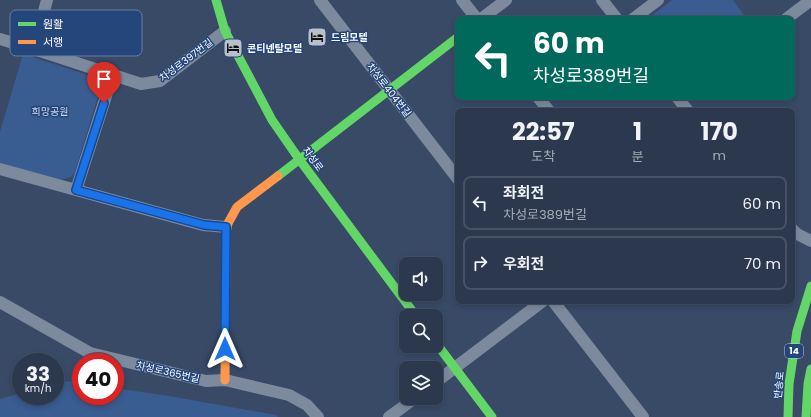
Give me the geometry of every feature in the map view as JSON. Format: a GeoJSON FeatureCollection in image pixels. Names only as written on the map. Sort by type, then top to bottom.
{"type":"FeatureCollection","features":[{"type":"Feature","properties":{"kind":"main road","name":"차성로"},"geometry":{"type":"LineString","coordinates":[[216,0],[224,31],[272,120],[299,159],[411,309]]}},
{"type":"Feature","properties":{"kind":"main road"},"geometry":{"type":"LineString","coordinates":[[224,380],[226,227],[237,207],[455,38]]}},
{"type":"Feature","properties":{"kind":"main road","name":"반송로"},"geometry":{"type":"LineString","coordinates":[[788,417],[789,384],[797,332],[811,286]]}},
{"type":"Feature","properties":{"kind":"main road"},"geometry":{"type":"LineString","coordinates":[[443,352],[492,417]]}},
{"type":"Feature","properties":{"kind":"main road","name":"14"},"geometry":{"type":"LineString","coordinates":[[806,417],[808,384],[811,370]]}},
{"type":"Feature","properties":{"kind":"street"},"geometry":{"type":"LineString","coordinates":[[44,10],[47,0]]}},
{"type":"Feature","properties":{"kind":"street","name":"차성로404번길"},"geometry":{"type":"LineString","coordinates":[[320,0],[455,175]]}},
{"type":"Feature","properties":{"kind":"street"},"geometry":{"type":"LineString","coordinates":[[462,0],[475,16]]}},
{"type":"Feature","properties":{"kind":"street"},"geometry":{"type":"LineString","coordinates":[[485,16],[506,0]]}},
{"type":"Feature","properties":{"kind":"street"},"geometry":{"type":"LineString","coordinates":[[602,0],[615,16]]}},
{"type":"Feature","properties":{"kind":"street"},"geometry":{"type":"LineString","coordinates":[[638,16],[658,0]]}},
{"type":"Feature","properties":{"kind":"street"},"geometry":{"type":"LineString","coordinates":[[790,16],[811,0]]}},
{"type":"Feature","properties":{"kind":"street","name":"차성로397번길"},"geometry":{"type":"LineString","coordinates":[[58,56],[141,84],[160,81],[224,31]]}},
{"type":"Feature","properties":{"kind":"street","name":"차성로397번길"},"geometry":{"type":"LineString","coordinates":[[0,39],[10,42]]}},
{"type":"Feature","properties":{"kind":"street"},"geometry":{"type":"LineString","coordinates":[[76,190],[113,74]]}},
{"type":"Feature","properties":{"kind":"street"},"geometry":{"type":"LineString","coordinates":[[540,100],[547,108]]}},
{"type":"Feature","properties":{"kind":"street"},"geometry":{"type":"LineString","coordinates":[[0,169],[204,225],[226,227]]}},
{"type":"Feature","properties":{"kind":"street"},"geometry":{"type":"LineString","coordinates":[[795,232],[811,241]]}},
{"type":"Feature","properties":{"kind":"street","name":"차성로365번길"},"geometry":{"type":"LineString","coordinates":[[0,302],[90,353],[206,381],[224,380],[290,395],[306,405],[318,417]]}},
{"type":"Feature","properties":{"kind":"street"},"geometry":{"type":"LineString","coordinates":[[443,377],[539,304]]}},
{"type":"Feature","properties":{"kind":"street"},"geometry":{"type":"LineString","coordinates":[[555,304],[643,417]]}},
{"type":"Feature","properties":{"kind":"street"},"geometry":{"type":"LineString","coordinates":[[389,417],[405,405]]}},
{"type":"Feature","properties":{"kind":"green space"},"geometry":{"type":"Polygon","coordinates":[[[672,0],[733,0],[745,16],[651,16],[672,0]]]}},
{"type":"Feature","properties":{"kind":"green space","name":"희망공원"},"geometry":{"type":"Polygon","coordinates":[[[22,56],[29,56],[103,80],[75,172],[71,177],[59,180],[0,163],[0,132],[22,56]]]}},
{"type":"Feature","properties":{"kind":"green space"},"geometry":{"type":"Polygon","coordinates":[[[64,381],[72,382],[72,405],[124,405],[124,389],[276,415],[278,417],[0,417],[0,399],[12,396],[12,405],[64,405],[64,381]]]}},
{"type":"Feature","properties":{"kind":"traffic: fast"},"geometry":{"type":"LineString","coordinates":[[216,0],[225,31],[272,120],[299,159],[411,309]]}},
{"type":"Feature","properties":{"kind":"traffic: fast"},"geometry":{"type":"LineString","coordinates":[[278,176],[455,39]]}},
{"type":"Feature","properties":{"kind":"traffic: fast"},"geometry":{"type":"LineString","coordinates":[[788,417],[789,384],[797,331],[811,286]]}},
{"type":"Feature","properties":{"kind":"traffic: fast"},"geometry":{"type":"LineString","coordinates":[[443,352],[492,417]]}},
{"type":"Feature","properties":{"kind":"traffic: fast"},"geometry":{"type":"LineString","coordinates":[[806,417],[808,384],[811,369]]}},
{"type":"Feature","properties":{"kind":"traffic: slow"},"geometry":{"type":"LineString","coordinates":[[225,380],[226,227],[237,207],[278,176]]}},
{"type":"Feature","properties":{"kind":"place","name":"드림모텔"},"geometry":{"type":"Point","coordinates":[317,37]}},
{"type":"Feature","properties":{"kind":"place","name":"콘티넨탈모텔"},"geometry":{"type":"Point","coordinates":[233,48]}},
{"type":"Feature","properties":{"kind":"route"},"geometry":{"type":"LineString","coordinates":[[104,103],[76,190],[204,225],[226,227],[225,349]]}}]}
